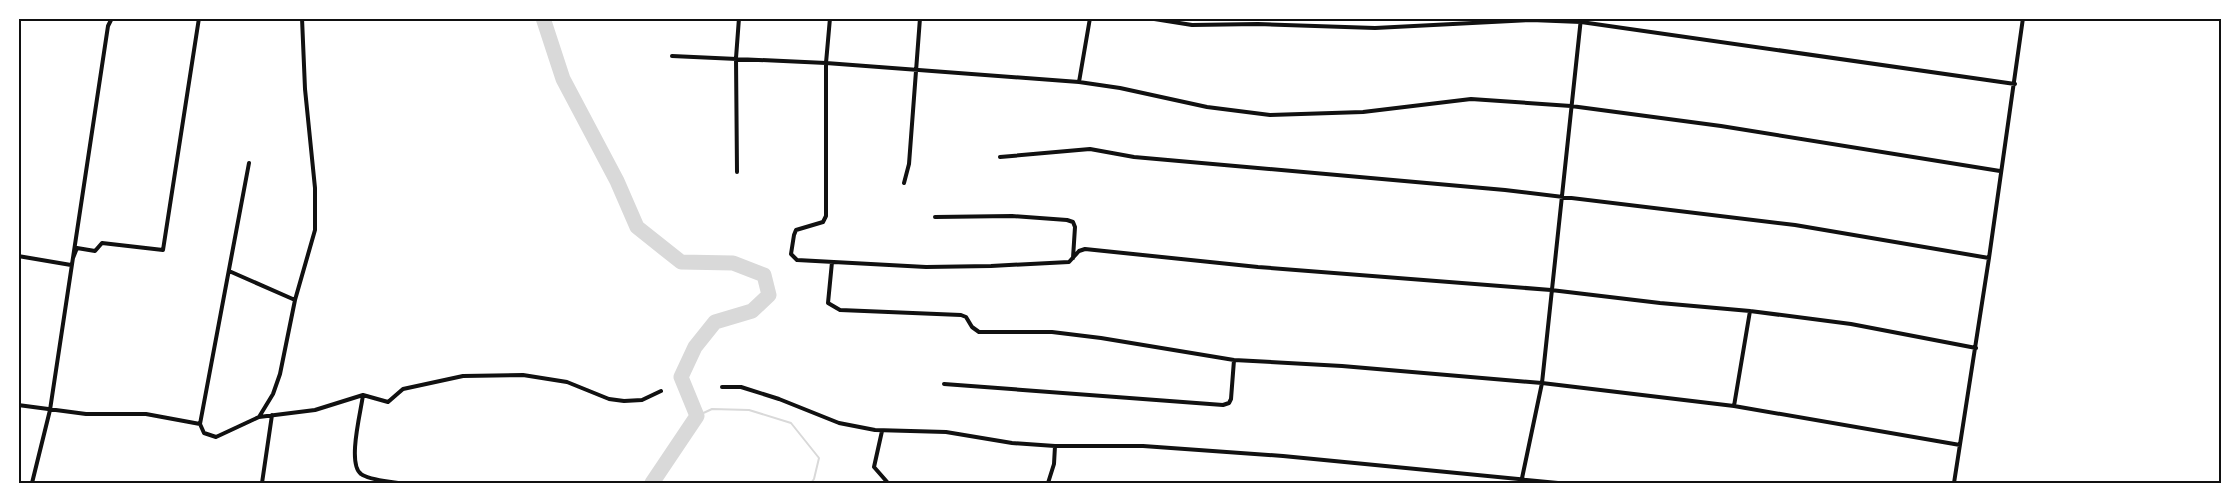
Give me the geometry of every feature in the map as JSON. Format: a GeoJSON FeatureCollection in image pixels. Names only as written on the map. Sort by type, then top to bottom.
{"type":"FeatureCollection","features":[{"type":"Feature","properties":{"kind":"street"},"geometry":{"type":"LineString","coordinates":[[32,483],[50,410],[70,266],[91,146],[108,26],[112,18]]}},
{"type":"Feature","properties":{"kind":"street"},"geometry":{"type":"LineString","coordinates":[[70,266],[77,248],[95,251],[102,243],[163,250],[199,18]]}},
{"type":"Feature","properties":{"kind":"street"},"geometry":{"type":"LineString","coordinates":[[259,417],[273,394],[280,374],[295,300],[315,230],[316,212],[305,89],[302,18]]}},
{"type":"Feature","properties":{"kind":"street"},"geometry":{"type":"LineString","coordinates":[[737,172],[736,58],[739,18]]}},
{"type":"Feature","properties":{"kind":"street"},"geometry":{"type":"LineString","coordinates":[[831,18],[826,63],[826,216],[823,222],[796,230],[791,254],[797,260],[926,267],[992,266],[1069,262],[1079,251],[1085,249],[1258,267],[1551,290],[1660,303],[1749,310],[1851,324],[1976,348]]}},
{"type":"Feature","properties":{"kind":"street"},"geometry":{"type":"LineString","coordinates":[[904,183],[909,164],[920,18]]}},
{"type":"Feature","properties":{"kind":"street"},"geometry":{"type":"LineString","coordinates":[[1079,82],[1090,18]]}},
{"type":"Feature","properties":{"kind":"street"},"geometry":{"type":"LineString","coordinates":[[1148,18],[1192,25],[1375,27],[1581,20],[2014,84]]}},
{"type":"Feature","properties":{"kind":"street"},"geometry":{"type":"LineString","coordinates":[[1954,483],[1976,348],[2023,18]]}},
{"type":"Feature","properties":{"kind":"street"},"geometry":{"type":"LineString","coordinates":[[1522,481],[1542,383],[1560,197],[1568,148],[1581,20]]}},
{"type":"Feature","properties":{"kind":"street"},"geometry":{"type":"LineString","coordinates":[[672,56],[826,63],[1079,82],[1120,88],[1207,108],[1270,115],[1363,112],[1472,99],[1571,106],[1721,126],[2000,171]]}},
{"type":"Feature","properties":{"kind":"street"},"geometry":{"type":"LineString","coordinates":[[1000,156],[1090,149],[1134,157],[1505,190],[1795,225],[1989,258]]}},
{"type":"Feature","properties":{"kind":"street"},"geometry":{"type":"LineString","coordinates":[[249,163],[200,424],[204,433],[216,437],[259,417],[315,411],[363,395],[388,402],[403,389],[463,376],[523,375],[567,382],[609,399],[642,400],[661,391]]}},
{"type":"Feature","properties":{"kind":"street"},"geometry":{"type":"LineString","coordinates":[[936,216],[1012,216],[1067,220],[1073,222],[1075,227],[1073,259]]}},
{"type":"Feature","properties":{"kind":"street"},"geometry":{"type":"LineString","coordinates":[[18,256],[70,266]]}},
{"type":"Feature","properties":{"kind":"street"},"geometry":{"type":"LineString","coordinates":[[832,262],[828,303],[840,310],[961,315],[966,317],[972,327],[979,332],[1052,333],[1234,360],[1342,366],[1542,383],[1734,406],[1960,445]]}},
{"type":"Feature","properties":{"kind":"street"},"geometry":{"type":"LineString","coordinates":[[229,271],[295,300]]}},
{"type":"Feature","properties":{"kind":"street"},"geometry":{"type":"LineString","coordinates":[[1734,406],[1749,310]]}},
{"type":"Feature","properties":{"kind":"street"},"geometry":{"type":"LineString","coordinates":[[944,384],[1223,405],[1229,403],[1231,399],[1234,360]]}},
{"type":"Feature","properties":{"kind":"street"},"geometry":{"type":"LineString","coordinates":[[722,387],[741,387],[857,428],[946,432],[1012,443],[1055,446],[1143,446],[1558,483]]}},
{"type":"Feature","properties":{"kind":"street"},"geometry":{"type":"LineString","coordinates":[[363,395],[354,453],[356,468],[362,475],[398,483]]}},
{"type":"Feature","properties":{"kind":"street"},"geometry":{"type":"LineString","coordinates":[[18,405],[86,414],[146,414],[200,424]]}},
{"type":"Feature","properties":{"kind":"street"},"geometry":{"type":"LineString","coordinates":[[261,483],[272,415]]}},
{"type":"Feature","properties":{"kind":"street"},"geometry":{"type":"LineString","coordinates":[[882,430],[874,467],[881,478],[888,483]]}},
{"type":"Feature","properties":{"kind":"street"},"geometry":{"type":"LineString","coordinates":[[1048,483],[1054,464],[1055,446]]}},
{"type":"Feature","properties":{"kind":"waterway"},"geometry":{"type":"LineString","coordinates":[[543,18],[563,79],[617,181],[637,227],[681,262],[733,263],[764,275],[769,295],[752,311],[715,322],[695,347],[681,377],[697,416],[652,483]]}},
{"type":"Feature","properties":{"kind":"waterway"},"geometry":{"type":"LineString","coordinates":[[697,416],[712,409],[749,410],[791,423],[819,458],[811,483]]}}]}
